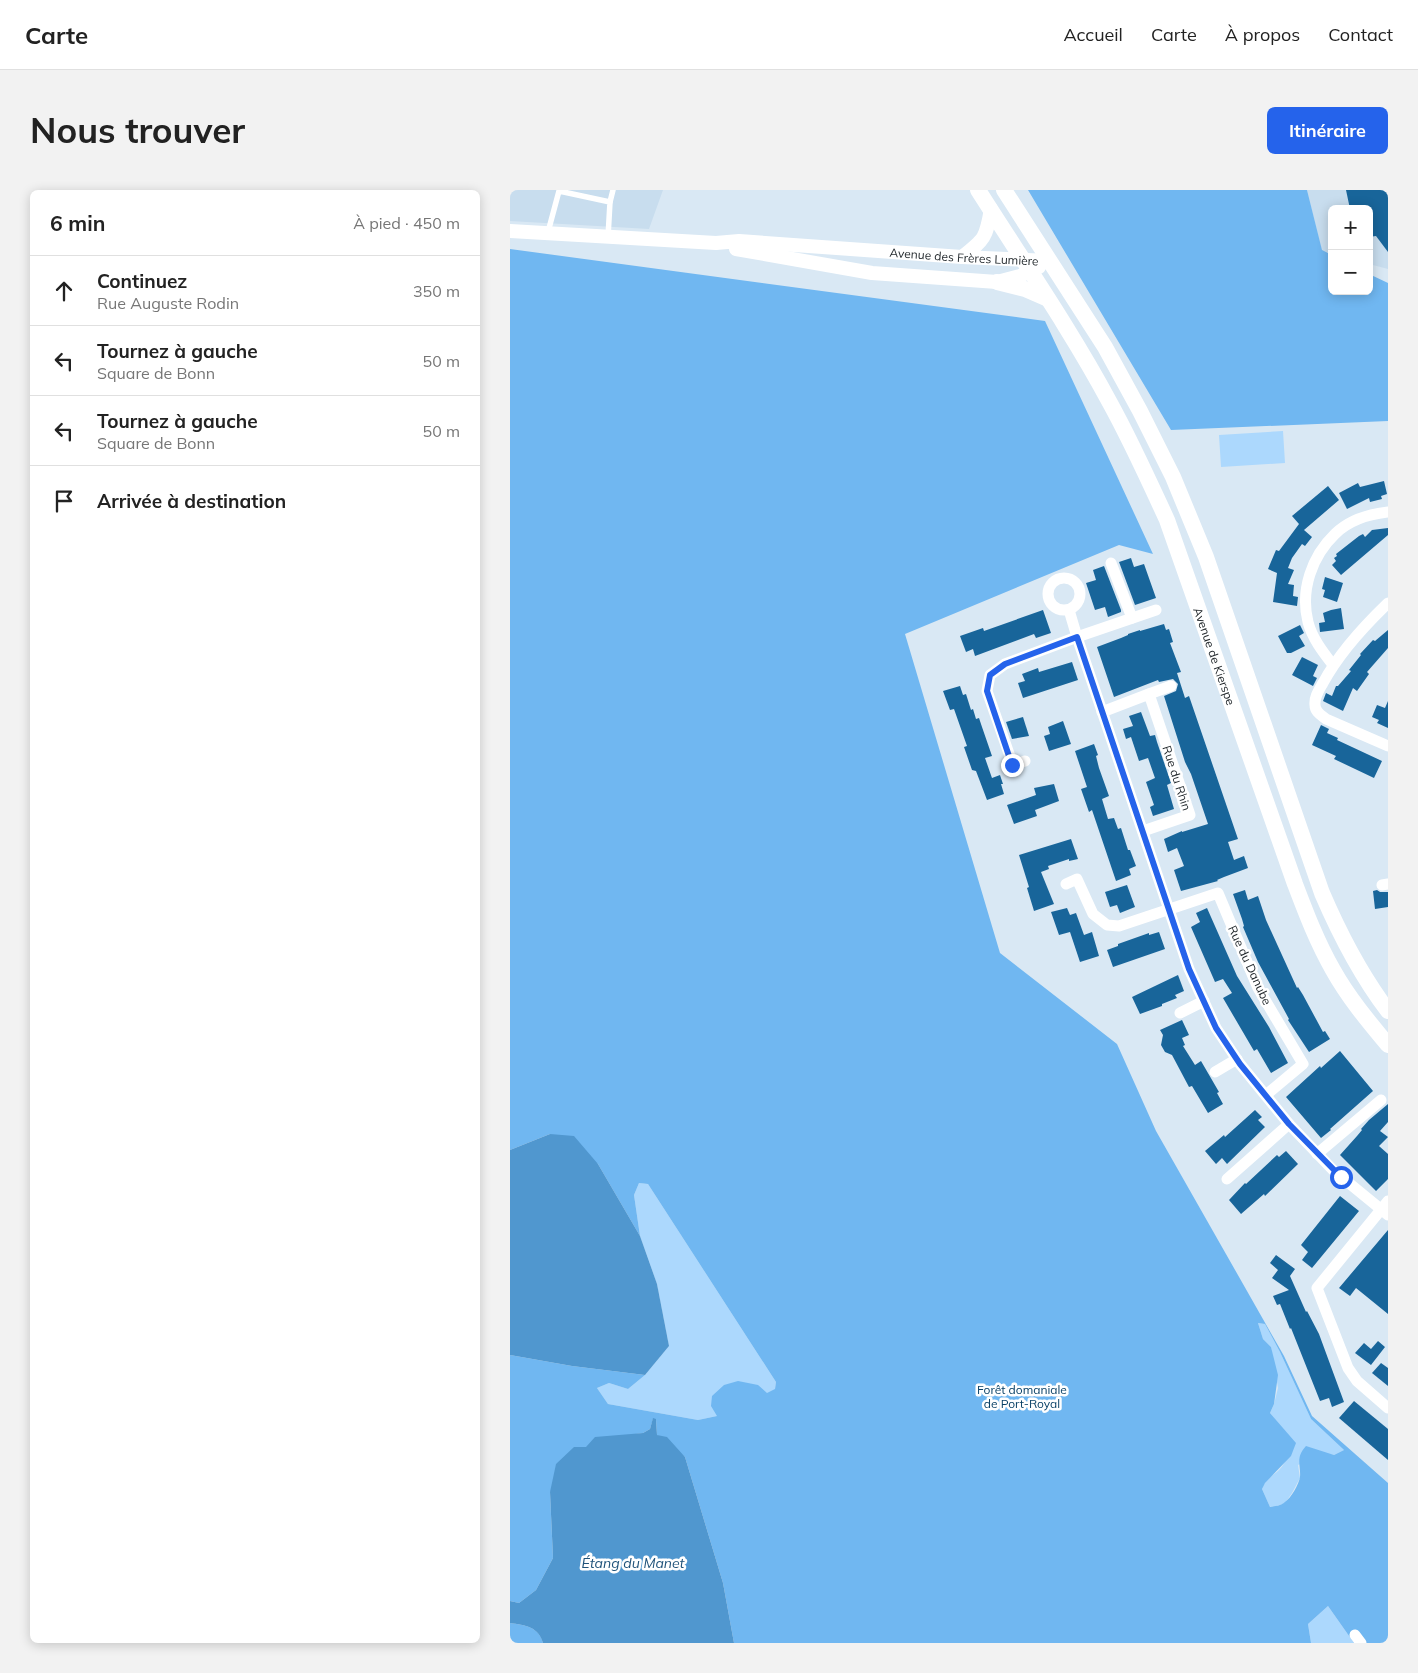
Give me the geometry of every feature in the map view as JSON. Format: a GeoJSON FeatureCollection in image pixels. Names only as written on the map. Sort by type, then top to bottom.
{"type":"FeatureCollection","features":[{"type":"Feature","properties":{"kind":"main road","name":"Avenue de Kierspe"},"geometry":{"type":"LineString","coordinates":[[978,190],[1084,357],[1110,404],[1167,520],[1295,884],[1315,935],[1333,970],[1388,1045]]}},
{"type":"Feature","properties":{"kind":"main road","name":"Avenue de Kierspe"},"geometry":{"type":"LineString","coordinates":[[1004,190],[1104,347],[1140,411],[1173,477],[1209,565],[1322,893],[1339,932],[1360,972],[1388,1011]]}},
{"type":"Feature","properties":{"kind":"main road"},"geometry":{"type":"LineString","coordinates":[[997,282],[1025,289],[1048,299]]}},
{"type":"Feature","properties":{"kind":"street"},"geometry":{"type":"LineString","coordinates":[[962,257],[981,241],[987,233],[991,209]]}},
{"type":"Feature","properties":{"kind":"street","name":"Avenue des Frères Lumière"},"geometry":{"type":"LineString","coordinates":[[510,231],[716,243],[739,241],[962,257],[1027,266]]}},
{"type":"Feature","properties":{"kind":"street","name":"Avenue des Frères Lumière"},"geometry":{"type":"LineString","coordinates":[[716,243],[738,249],[872,273],[997,282],[1027,266],[1050,261]]}},
{"type":"Feature","properties":{"kind":"street"},"geometry":{"type":"LineString","coordinates":[[1332,665],[1318,644],[1308,622],[1305,599],[1308,574],[1320,552],[1336,532],[1355,521],[1388,512]]}},
{"type":"Feature","properties":{"kind":"street"},"geometry":{"type":"LineString","coordinates":[[1111,563],[1132,618]]}},
{"type":"Feature","properties":{"kind":"street"},"geometry":{"type":"LineString","coordinates":[[1388,603],[1368,621],[1332,665],[1316,697],[1314,706],[1326,719],[1388,746]]}},
{"type":"Feature","properties":{"kind":"street"},"geometry":{"type":"LineString","coordinates":[[1069,610],[1189,969],[1216,1028],[1237,1059],[1289,1124],[1317,1154],[1341,1177],[1386,1208],[1317,1288],[1348,1368],[1357,1381],[1388,1408]]}},
{"type":"Feature","properties":{"kind":"street"},"geometry":{"type":"LineString","coordinates":[[1025,761],[1012,765],[987,691],[990,675],[1005,664],[1156,610]]}},
{"type":"Feature","properties":{"kind":"street"},"geometry":{"type":"LineString","coordinates":[[1102,712],[1171,686]]}},
{"type":"Feature","properties":{"kind":"street","name":"Rue du Rhin"},"geometry":{"type":"LineString","coordinates":[[1144,831],[1190,815],[1149,694]]}},
{"type":"Feature","properties":{"kind":"street"},"geometry":{"type":"LineString","coordinates":[[1066,884],[1077,879],[1093,914],[1107,925],[1119,926],[1170,910]]}},
{"type":"Feature","properties":{"kind":"street","name":"Rue du Danube"},"geometry":{"type":"LineString","coordinates":[[1170,910],[1218,893],[1258,988],[1303,1064],[1266,1095]]}},
{"type":"Feature","properties":{"kind":"street"},"geometry":{"type":"LineString","coordinates":[[1180,1012],[1204,1001]]}},
{"type":"Feature","properties":{"kind":"street"},"geometry":{"type":"LineString","coordinates":[[1215,1072],[1237,1059]]}},
{"type":"Feature","properties":{"kind":"street"},"geometry":{"type":"LineString","coordinates":[[1317,1154],[1381,1100]]}},
{"type":"Feature","properties":{"kind":"street"},"geometry":{"type":"LineString","coordinates":[[1227,1179],[1289,1124]]}},
{"type":"Feature","properties":{"kind":"lane"},"geometry":{"type":"LineString","coordinates":[[548,233],[559,190],[610,202]]}},
{"type":"Feature","properties":{"kind":"lane"},"geometry":{"type":"LineString","coordinates":[[608,237],[610,202],[613,190]]}},
{"type":"Feature","properties":{"kind":"shaded area"},"geometry":{"type":"Polygon","coordinates":[[[510,190],[663,190],[649,229],[510,221],[510,190]]]}},
{"type":"Feature","properties":{"kind":"shaded area"},"geometry":{"type":"Polygon","coordinates":[[[1307,190],[1388,190],[1388,269],[1373,265],[1373,205],[1328,205],[1328,252],[1322,251],[1307,190]]]}},
{"type":"Feature","properties":{"kind":"shaded area"},"geometry":{"type":"Polygon","coordinates":[[[1283,431],[1285,463],[1221,467],[1219,435],[1283,431]]]}},
{"type":"Feature","properties":{"kind":"shaded area"},"geometry":{"type":"Polygon","coordinates":[[[639,1183],[648,1184],[776,1382],[775,1390],[717,1416],[698,1420],[608,1404],[597,1388],[609,1383],[628,1389],[645,1375],[669,1346],[657,1284],[640,1236],[634,1195],[639,1183]]]}},
{"type":"Feature","properties":{"kind":"shaded area"},"geometry":{"type":"Polygon","coordinates":[[[1258,1323],[1265,1324],[1311,1419],[1344,1450],[1334,1455],[1323,1453],[1298,1465],[1300,1478],[1292,1493],[1285,1503],[1270,1507],[1262,1489],[1269,1478],[1283,1465],[1295,1443],[1270,1413],[1278,1388],[1271,1347],[1263,1339],[1258,1323]]]}},
{"type":"Feature","properties":{"kind":"shaded area"},"geometry":{"type":"Polygon","coordinates":[[[1328,1606],[1354,1643],[1311,1643],[1308,1624],[1328,1606]]]}},
{"type":"Feature","properties":{"kind":"green space"},"geometry":{"type":"Polygon","coordinates":[[[1028,190],[1307,190],[1322,250],[1328,253],[1328,295],[1373,295],[1373,276],[1388,283],[1388,421],[1171,430],[1028,190]]]}},
{"type":"Feature","properties":{"kind":"green space","name":"Forêt domaniale de Port-Royal"},"geometry":{"type":"Polygon","coordinates":[[[510,249],[1045,321],[1153,554],[1119,545],[905,634],[1000,953],[1117,1044],[1156,1131],[1284,1356],[1312,1416],[1388,1483],[1388,1643],[1354,1643],[1328,1606],[1308,1624],[1311,1643],[734,1643],[723,1583],[685,1457],[657,1435],[656,1419],[653,1419],[650,1429],[643,1433],[629,1435],[550,1492],[553,1558],[536,1590],[519,1603],[510,1601],[510,1355],[572,1366],[645,1375],[628,1389],[609,1383],[597,1388],[608,1404],[698,1420],[717,1416],[711,1406],[712,1396],[724,1385],[738,1381],[758,1385],[767,1393],[775,1389],[776,1382],[648,1184],[639,1183],[634,1195],[640,1236],[598,1164],[550,1134],[510,1150],[510,249]],[[1258,1323],[1263,1339],[1271,1347],[1278,1375],[1274,1404],[1270,1413],[1296,1443],[1291,1456],[1265,1483],[1262,1489],[1270,1507],[1283,1503],[1294,1491],[1300,1477],[1301,1454],[1306,1446],[1334,1455],[1344,1450],[1311,1419],[1265,1324],[1258,1323]]]}},
{"type":"Feature","properties":{"kind":"green space"},"geometry":{"type":"Polygon","coordinates":[[[510,1623],[535,1630],[543,1643],[510,1643],[510,1623]]]}},
{"type":"Feature","properties":{"kind":"water"},"geometry":{"type":"Polygon","coordinates":[[[550,1134],[574,1136],[598,1164],[640,1236],[657,1284],[669,1346],[645,1375],[572,1366],[510,1355],[510,1150],[550,1134]]]}},
{"type":"Feature","properties":{"kind":"water","name":"Étang du Manet"},"geometry":{"type":"Polygon","coordinates":[[[653,1418],[656,1419],[657,1435],[667,1437],[685,1457],[723,1583],[734,1643],[543,1643],[535,1630],[510,1623],[510,1601],[519,1603],[536,1590],[553,1558],[550,1492],[556,1464],[574,1447],[586,1447],[595,1437],[643,1433],[650,1429],[653,1418]]]}},
{"type":"Feature","properties":{"kind":"building"},"geometry":{"type":"Polygon","coordinates":[[[1346,190],[1388,190],[1388,252],[1376,236],[1373,236],[1373,205],[1349,205],[1346,190]]]}},
{"type":"Feature","properties":{"kind":"building"},"geometry":{"type":"Polygon","coordinates":[[[1384,481],[1387,494],[1381,496],[1382,499],[1370,502],[1369,498],[1347,509],[1339,493],[1358,483],[1360,487],[1384,481]]]}},
{"type":"Feature","properties":{"kind":"building"},"geometry":{"type":"Polygon","coordinates":[[[1328,486],[1339,500],[1304,530],[1312,537],[1305,546],[1302,544],[1292,558],[1288,568],[1294,570],[1288,584],[1294,585],[1293,596],[1298,597],[1297,606],[1273,602],[1277,573],[1268,569],[1276,550],[1279,551],[1299,524],[1292,516],[1328,486]]]}},
{"type":"Feature","properties":{"kind":"building"},"geometry":{"type":"Polygon","coordinates":[[[1388,528],[1388,535],[1341,575],[1332,565],[1336,561],[1334,558],[1337,556],[1336,554],[1359,536],[1363,534],[1365,537],[1372,530],[1388,528]]]}},
{"type":"Feature","properties":{"kind":"building"},"geometry":{"type":"Polygon","coordinates":[[[1131,558],[1134,567],[1144,564],[1156,598],[1135,605],[1119,562],[1131,558]]]}},
{"type":"Feature","properties":{"kind":"building"},"geometry":{"type":"Polygon","coordinates":[[[1104,566],[1121,610],[1121,612],[1108,617],[1105,607],[1095,610],[1086,583],[1096,580],[1093,570],[1104,566]]]}},
{"type":"Feature","properties":{"kind":"building"},"geometry":{"type":"Polygon","coordinates":[[[1325,577],[1343,583],[1337,602],[1323,597],[1325,590],[1322,589],[1325,577]]]}},
{"type":"Feature","properties":{"kind":"building"},"geometry":{"type":"Polygon","coordinates":[[[1341,608],[1344,629],[1320,632],[1319,623],[1325,622],[1323,613],[1341,608]]]}},
{"type":"Feature","properties":{"kind":"building"},"geometry":{"type":"Polygon","coordinates":[[[1043,610],[1051,633],[1036,638],[1034,634],[975,656],[973,649],[966,652],[960,636],[983,628],[984,631],[1043,610]]]}},
{"type":"Feature","properties":{"kind":"building"},"geometry":{"type":"Polygon","coordinates":[[[1164,624],[1166,630],[1169,629],[1173,642],[1170,643],[1181,672],[1177,673],[1185,698],[1189,696],[1238,839],[1228,842],[1234,860],[1244,856],[1248,868],[1218,881],[1181,891],[1174,870],[1184,866],[1177,848],[1168,852],[1164,839],[1182,831],[1208,824],[1185,762],[1164,696],[1176,691],[1178,684],[1173,679],[1159,682],[1158,680],[1114,697],[1097,647],[1128,634],[1164,624]]]}},
{"type":"Feature","properties":{"kind":"building"},"geometry":{"type":"Polygon","coordinates":[[[1300,625],[1304,633],[1299,636],[1305,646],[1287,653],[1278,636],[1300,625]]]}},
{"type":"Feature","properties":{"kind":"building"},"geometry":{"type":"Polygon","coordinates":[[[1388,630],[1388,648],[1367,672],[1369,674],[1357,691],[1353,688],[1343,711],[1323,701],[1326,693],[1332,696],[1336,686],[1351,671],[1349,670],[1360,654],[1373,640],[1375,641],[1388,630]]]}},
{"type":"Feature","properties":{"kind":"building"},"geometry":{"type":"Polygon","coordinates":[[[1302,657],[1318,665],[1313,676],[1317,678],[1313,686],[1292,675],[1302,657]]]}},
{"type":"Feature","properties":{"kind":"building"},"geometry":{"type":"Polygon","coordinates":[[[1072,662],[1078,680],[1023,698],[1018,683],[1025,681],[1022,674],[1038,668],[1039,672],[1072,662]]]}},
{"type":"Feature","properties":{"kind":"building"},"geometry":{"type":"Polygon","coordinates":[[[960,686],[963,695],[966,694],[976,719],[979,718],[992,756],[985,758],[992,778],[1000,775],[1003,784],[1001,784],[1004,794],[987,800],[976,771],[972,770],[964,747],[967,746],[954,709],[950,710],[943,691],[960,686]]]}},
{"type":"Feature","properties":{"kind":"building"},"geometry":{"type":"Polygon","coordinates":[[[1388,701],[1388,728],[1377,723],[1379,720],[1372,717],[1377,705],[1385,708],[1388,701]]]}},
{"type":"Feature","properties":{"kind":"building"},"geometry":{"type":"Polygon","coordinates":[[[1141,712],[1150,736],[1155,735],[1171,783],[1167,785],[1174,809],[1153,816],[1150,807],[1154,805],[1146,782],[1155,778],[1148,758],[1139,761],[1131,737],[1126,739],[1123,729],[1133,726],[1129,716],[1141,712]]]}},
{"type":"Feature","properties":{"kind":"building"},"geometry":{"type":"Polygon","coordinates":[[[1023,717],[1029,736],[1012,739],[1006,722],[1023,717]]]}},
{"type":"Feature","properties":{"kind":"building"},"geometry":{"type":"Polygon","coordinates":[[[1063,721],[1071,744],[1049,751],[1044,736],[1050,734],[1048,727],[1063,721]]]}},
{"type":"Feature","properties":{"kind":"building"},"geometry":{"type":"Polygon","coordinates":[[[1321,725],[1329,729],[1327,733],[1338,738],[1337,740],[1382,761],[1374,778],[1334,759],[1336,756],[1312,745],[1321,725]]]}},
{"type":"Feature","properties":{"kind":"building"},"geometry":{"type":"Polygon","coordinates":[[[1094,744],[1098,755],[1096,756],[1099,768],[1109,796],[1102,799],[1108,819],[1114,818],[1118,829],[1121,828],[1128,850],[1130,850],[1136,866],[1129,869],[1131,875],[1116,881],[1092,810],[1089,812],[1081,789],[1087,787],[1075,751],[1094,744]]]}},
{"type":"Feature","properties":{"kind":"building"},"geometry":{"type":"Polygon","coordinates":[[[1054,784],[1059,801],[1035,810],[1037,816],[1014,824],[1007,805],[1036,795],[1034,788],[1054,784]]]}},
{"type":"Feature","properties":{"kind":"building"},"geometry":{"type":"Polygon","coordinates":[[[1071,839],[1078,859],[1069,861],[1069,859],[1048,866],[1049,869],[1041,872],[1054,904],[1034,911],[1019,855],[1071,839]]]}},
{"type":"Feature","properties":{"kind":"building"},"geometry":{"type":"Polygon","coordinates":[[[1127,885],[1135,907],[1120,913],[1117,905],[1110,907],[1105,892],[1127,885]]]}},
{"type":"Feature","properties":{"kind":"building"},"geometry":{"type":"Polygon","coordinates":[[[1245,890],[1248,900],[1258,896],[1266,920],[1297,988],[1303,995],[1323,1032],[1325,1031],[1330,1039],[1309,1052],[1288,1020],[1258,962],[1243,927],[1233,894],[1245,890]]]}},
{"type":"Feature","properties":{"kind":"building"},"geometry":{"type":"Polygon","coordinates":[[[1373,891],[1388,892],[1388,907],[1375,909],[1373,891]]]}},
{"type":"Feature","properties":{"kind":"building"},"geometry":{"type":"Polygon","coordinates":[[[1067,908],[1070,915],[1076,913],[1084,935],[1092,932],[1099,956],[1080,962],[1070,932],[1059,935],[1051,912],[1067,908]]]}},
{"type":"Feature","properties":{"kind":"building"},"geometry":{"type":"Polygon","coordinates":[[[1207,908],[1237,976],[1269,1027],[1288,1063],[1271,1073],[1257,1049],[1254,1051],[1223,998],[1232,993],[1223,979],[1215,982],[1191,927],[1200,922],[1196,913],[1207,908]]]}},
{"type":"Feature","properties":{"kind":"building"},"geometry":{"type":"Polygon","coordinates":[[[1159,932],[1165,949],[1113,967],[1107,950],[1149,933],[1149,935],[1159,932]]]}},
{"type":"Feature","properties":{"kind":"building"},"geometry":{"type":"Polygon","coordinates":[[[1178,975],[1184,991],[1175,995],[1177,998],[1162,1004],[1162,1006],[1140,1014],[1132,997],[1178,975]]]}},
{"type":"Feature","properties":{"kind":"building"},"geometry":{"type":"Polygon","coordinates":[[[1182,1020],[1189,1035],[1182,1038],[1185,1045],[1183,1046],[1195,1065],[1201,1061],[1219,1092],[1217,1093],[1223,1104],[1208,1113],[1192,1086],[1189,1087],[1172,1055],[1165,1052],[1161,1045],[1163,1035],[1160,1030],[1182,1020]]]}},
{"type":"Feature","properties":{"kind":"building"},"geometry":{"type":"Polygon","coordinates":[[[1340,1051],[1373,1091],[1321,1138],[1286,1097],[1320,1066],[1321,1068],[1340,1051]]]}},
{"type":"Feature","properties":{"kind":"building"},"geometry":{"type":"Polygon","coordinates":[[[1388,1104],[1388,1122],[1380,1131],[1388,1137],[1379,1146],[1388,1154],[1388,1179],[1376,1191],[1340,1155],[1369,1120],[1388,1104]]]}},
{"type":"Feature","properties":{"kind":"building"},"geometry":{"type":"Polygon","coordinates":[[[1255,1110],[1262,1117],[1258,1120],[1265,1127],[1227,1164],[1222,1158],[1216,1164],[1205,1151],[1224,1135],[1225,1137],[1255,1110]]]}},
{"type":"Feature","properties":{"kind":"building"},"geometry":{"type":"Polygon","coordinates":[[[1286,1151],[1298,1164],[1265,1196],[1264,1194],[1241,1214],[1229,1200],[1277,1155],[1279,1157],[1286,1151]]]}},
{"type":"Feature","properties":{"kind":"building"},"geometry":{"type":"Polygon","coordinates":[[[1340,1196],[1359,1211],[1312,1268],[1302,1260],[1308,1252],[1301,1245],[1340,1196]]]}},
{"type":"Feature","properties":{"kind":"building"},"geometry":{"type":"Polygon","coordinates":[[[1388,1230],[1388,1314],[1356,1288],[1350,1296],[1339,1288],[1388,1230]]]}},
{"type":"Feature","properties":{"kind":"building"},"geometry":{"type":"Polygon","coordinates":[[[1276,1255],[1295,1269],[1290,1276],[1306,1312],[1319,1334],[1344,1402],[1332,1407],[1329,1398],[1320,1401],[1291,1328],[1280,1304],[1277,1305],[1273,1296],[1289,1290],[1272,1278],[1278,1270],[1270,1263],[1276,1255]]]}},
{"type":"Feature","properties":{"kind":"building"},"geometry":{"type":"Polygon","coordinates":[[[1378,1341],[1385,1347],[1371,1365],[1355,1353],[1364,1343],[1371,1349],[1378,1341]]]}},
{"type":"Feature","properties":{"kind":"building"},"geometry":{"type":"Polygon","coordinates":[[[1381,1363],[1388,1368],[1388,1386],[1372,1373],[1381,1363]]]}},
{"type":"Feature","properties":{"kind":"building"},"geometry":{"type":"Polygon","coordinates":[[[1354,1401],[1388,1429],[1388,1460],[1339,1418],[1354,1401]]]}},
{"type":"Feature","properties":{"kind":"route"},"geometry":{"type":"LineString","coordinates":[[1012,765],[987,691],[990,675],[1005,664],[1077,637],[1189,969],[1216,1028],[1240,1064],[1289,1124],[1341,1177]]}}]}
